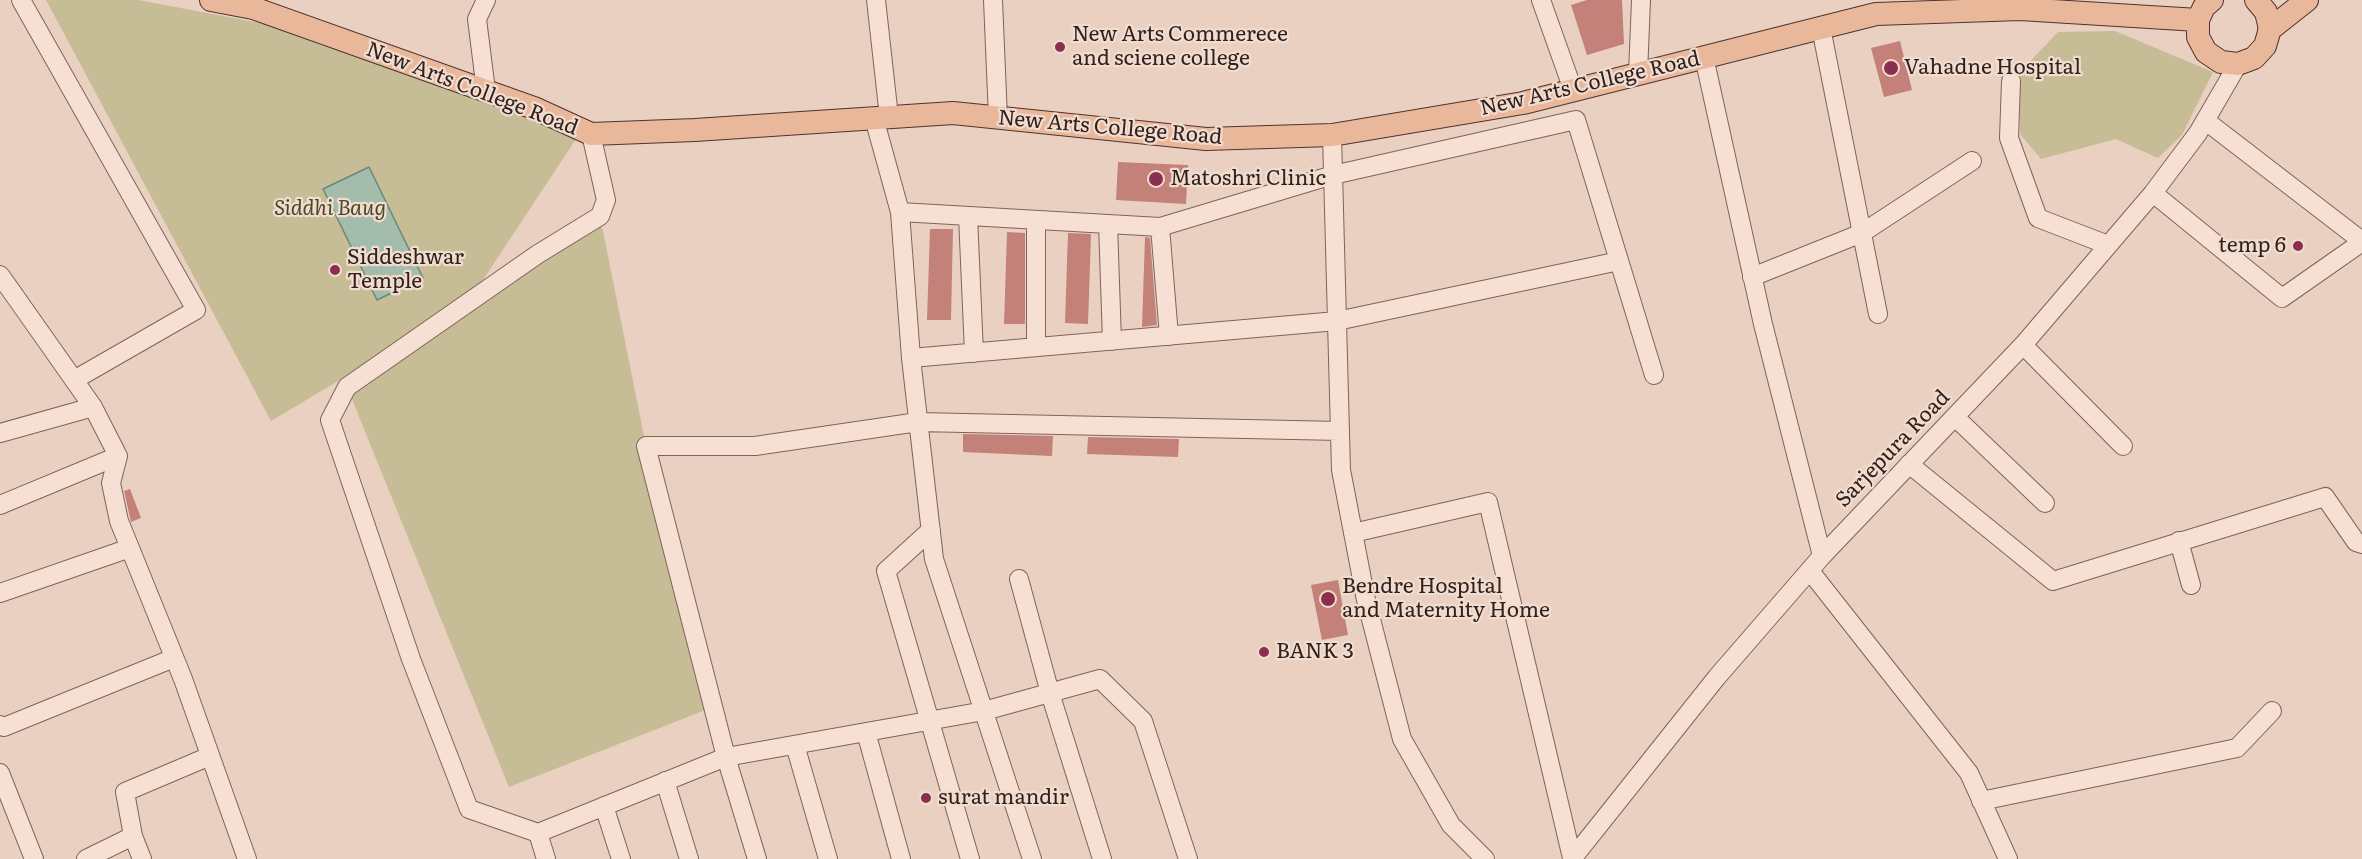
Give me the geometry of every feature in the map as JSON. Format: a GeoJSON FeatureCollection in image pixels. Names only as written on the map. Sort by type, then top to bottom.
{"type":"FeatureCollection","features":[{"type":"Feature","properties":{"kind":"main road","name":"New Arts College Road"},"geometry":{"type":"LineString","coordinates":[[211,0],[253,8],[534,108],[591,134],[953,113],[1206,139],[1332,135],[1523,103],[1876,14],[2020,9],[2198,20]]}},
{"type":"Feature","properties":{"kind":"main road"},"geometry":{"type":"LineString","coordinates":[[2212,0],[2204,7],[2198,20],[2198,37],[2206,52],[2221,62],[2238,64],[2254,58],[2265,46],[2269,30],[2266,12],[2261,1]]}},
{"type":"Feature","properties":{"kind":"main road"},"geometry":{"type":"LineString","coordinates":[[2269,30],[2307,0]]}},
{"type":"Feature","properties":{"kind":"street"},"geometry":{"type":"LineString","coordinates":[[21,0],[196,310],[74,380]]}},
{"type":"Feature","properties":{"kind":"street"},"geometry":{"type":"LineString","coordinates":[[486,0],[477,19],[486,91]]}},
{"type":"Feature","properties":{"kind":"street"},"geometry":{"type":"LineString","coordinates":[[876,0],[882,118],[900,212],[911,358],[934,560],[1032,859]]}},
{"type":"Feature","properties":{"kind":"street"},"geometry":{"type":"LineString","coordinates":[[993,0],[998,118]]}},
{"type":"Feature","properties":{"kind":"street"},"geometry":{"type":"LineString","coordinates":[[1541,0],[1573,90]]}},
{"type":"Feature","properties":{"kind":"street"},"geometry":{"type":"LineString","coordinates":[[1638,74],[1641,0]]}},
{"type":"Feature","properties":{"kind":"street"},"geometry":{"type":"LineString","coordinates":[[1821,28],[1878,314]]}},
{"type":"Feature","properties":{"kind":"street"},"geometry":{"type":"LineString","coordinates":[[1704,57],[1752,277],[1822,556]]}},
{"type":"Feature","properties":{"kind":"street","name":"Sarjepura Road"},"geometry":{"type":"LineString","coordinates":[[1572,859],[1717,677],[1822,556],[2023,345],[2153,193],[2206,120],[2238,64]]}},
{"type":"Feature","properties":{"kind":"street"},"geometry":{"type":"LineString","coordinates":[[2011,81],[2009,138],[2038,218],[2108,245]]}},
{"type":"Feature","properties":{"kind":"street"},"geometry":{"type":"LineString","coordinates":[[900,212],[1160,227],[1333,176],[1576,120],[1654,375]]}},
{"type":"Feature","properties":{"kind":"street"},"geometry":{"type":"LineString","coordinates":[[2153,193],[2282,298],[2362,241],[2206,120]]}},
{"type":"Feature","properties":{"kind":"street"},"geometry":{"type":"LineString","coordinates":[[591,134],[606,200],[600,216],[538,254],[347,387],[330,420],[411,659],[469,809],[538,833],[726,757],[984,711],[1100,679],[1143,721],[1188,859]]}},
{"type":"Feature","properties":{"kind":"street"},"geometry":{"type":"LineString","coordinates":[[1332,135],[1341,470],[1366,600],[1402,739],[1451,825],[1485,859]]}},
{"type":"Feature","properties":{"kind":"street"},"geometry":{"type":"LineString","coordinates":[[1752,277],[1862,233],[1972,161]]}},
{"type":"Feature","properties":{"kind":"street"},"geometry":{"type":"LineString","coordinates":[[968,216],[974,353]]}},
{"type":"Feature","properties":{"kind":"street"},"geometry":{"type":"LineString","coordinates":[[1036,220],[1036,347]]}},
{"type":"Feature","properties":{"kind":"street"},"geometry":{"type":"LineString","coordinates":[[1108,224],[1112,341]]}},
{"type":"Feature","properties":{"kind":"street"},"geometry":{"type":"LineString","coordinates":[[1160,227],[1169,336]]}},
{"type":"Feature","properties":{"kind":"street"},"geometry":{"type":"LineString","coordinates":[[911,358],[1337,321],[1619,261]]}},
{"type":"Feature","properties":{"kind":"street"},"geometry":{"type":"LineString","coordinates":[[0,275],[93,406],[118,456],[111,483],[119,521],[174,658],[247,859]]}},
{"type":"Feature","properties":{"kind":"street"},"geometry":{"type":"LineString","coordinates":[[2023,345],[2123,446]]}},
{"type":"Feature","properties":{"kind":"street"},"geometry":{"type":"LineString","coordinates":[[0,433],[93,406]]}},
{"type":"Feature","properties":{"kind":"street"},"geometry":{"type":"LineString","coordinates":[[1955,417],[2045,503]]}},
{"type":"Feature","properties":{"kind":"street"},"geometry":{"type":"LineString","coordinates":[[757,859],[726,757],[646,446],[755,446],[918,422],[1340,431]]}},
{"type":"Feature","properties":{"kind":"street"},"geometry":{"type":"LineString","coordinates":[[0,506],[118,456]]}},
{"type":"Feature","properties":{"kind":"street"},"geometry":{"type":"LineString","coordinates":[[1909,464],[2053,581],[2325,497],[2356,542],[2362,544]]}},
{"type":"Feature","properties":{"kind":"street"},"geometry":{"type":"LineString","coordinates":[[1353,533],[1488,502],[1572,859]]}},
{"type":"Feature","properties":{"kind":"street"},"geometry":{"type":"LineString","coordinates":[[931,530],[886,571],[970,859]]}},
{"type":"Feature","properties":{"kind":"street"},"geometry":{"type":"LineString","coordinates":[[2179,541],[2191,585]]}},
{"type":"Feature","properties":{"kind":"street"},"geometry":{"type":"LineString","coordinates":[[0,593],[130,548]]}},
{"type":"Feature","properties":{"kind":"street"},"geometry":{"type":"LineString","coordinates":[[1809,571],[1969,773],[2008,859]]}},
{"type":"Feature","properties":{"kind":"street"},"geometry":{"type":"LineString","coordinates":[[1019,579],[1050,693],[1102,859]]}},
{"type":"Feature","properties":{"kind":"street"},"geometry":{"type":"LineString","coordinates":[[0,725],[4,727],[174,658]]}},
{"type":"Feature","properties":{"kind":"street"},"geometry":{"type":"LineString","coordinates":[[1981,801],[2237,747],[2272,711]]}},
{"type":"Feature","properties":{"kind":"street"},"geometry":{"type":"LineString","coordinates":[[866,732],[901,859]]}},
{"type":"Feature","properties":{"kind":"street"},"geometry":{"type":"LineString","coordinates":[[795,745],[828,859]]}},
{"type":"Feature","properties":{"kind":"street"},"geometry":{"type":"LineString","coordinates":[[142,859],[133,836],[125,792],[210,756]]}},
{"type":"Feature","properties":{"kind":"street"},"geometry":{"type":"LineString","coordinates":[[0,773],[34,859]]}},
{"type":"Feature","properties":{"kind":"street"},"geometry":{"type":"LineString","coordinates":[[665,781],[689,859]]}},
{"type":"Feature","properties":{"kind":"street"},"geometry":{"type":"LineString","coordinates":[[604,806],[621,859]]}},
{"type":"Feature","properties":{"kind":"street"},"geometry":{"type":"LineString","coordinates":[[538,833],[546,859]]}},
{"type":"Feature","properties":{"kind":"street"},"geometry":{"type":"LineString","coordinates":[[86,859],[133,836]]}},
{"type":"Feature","properties":{"kind":"green space","name":"Siddhi Baug"},"geometry":{"type":"Polygon","coordinates":[[[46,0],[138,0],[271,25],[320,45],[582,130],[467,304],[271,421],[46,0]]]}},
{"type":"Feature","properties":{"kind":"green space"},"geometry":{"type":"Polygon","coordinates":[[[2115,31],[2213,72],[2182,135],[2158,158],[2116,139],[2041,159],[2020,134],[2019,73],[2058,32],[2115,31]]]}},
{"type":"Feature","properties":{"kind":"green space"},"geometry":{"type":"Polygon","coordinates":[[[600,216],[646,446],[713,707],[509,787],[347,387],[600,216]]]}},
{"type":"Feature","properties":{"kind":"shaded area"},"geometry":{"type":"Polygon","coordinates":[[[369,167],[423,278],[377,300],[323,189],[369,167]]]}},
{"type":"Feature","properties":{"kind":"building"},"geometry":{"type":"Polygon","coordinates":[[[1587,0],[1622,0],[1624,44],[1587,55],[1571,5],[1587,0]]]}},
{"type":"Feature","properties":{"kind":"building"},"geometry":{"type":"Polygon","coordinates":[[[1900,41],[1912,90],[1884,97],[1871,48],[1900,41]]]}},
{"type":"Feature","properties":{"kind":"building"},"geometry":{"type":"Polygon","coordinates":[[[1118,162],[1188,165],[1186,204],[1116,200],[1118,162]]]}},
{"type":"Feature","properties":{"kind":"building"},"geometry":{"type":"Polygon","coordinates":[[[930,229],[953,229],[951,320],[927,320],[930,229]]]}},
{"type":"Feature","properties":{"kind":"building"},"geometry":{"type":"Polygon","coordinates":[[[1007,232],[1025,233],[1025,324],[1004,324],[1007,232]]]}},
{"type":"Feature","properties":{"kind":"building"},"geometry":{"type":"Polygon","coordinates":[[[1068,233],[1091,234],[1088,324],[1065,323],[1068,233]]]}},
{"type":"Feature","properties":{"kind":"building"},"geometry":{"type":"Polygon","coordinates":[[[1145,237],[1150,238],[1157,325],[1142,327],[1145,237]]]}},
{"type":"Feature","properties":{"kind":"building"},"geometry":{"type":"Polygon","coordinates":[[[963,434],[1053,436],[1052,456],[963,452],[963,434]]]}},
{"type":"Feature","properties":{"kind":"building"},"geometry":{"type":"Polygon","coordinates":[[[1088,437],[1179,439],[1178,457],[1087,454],[1088,437]]]}},
{"type":"Feature","properties":{"kind":"building"},"geometry":{"type":"Polygon","coordinates":[[[130,489],[141,518],[131,522],[124,491],[130,489]]]}},
{"type":"Feature","properties":{"kind":"building"},"geometry":{"type":"Polygon","coordinates":[[[1338,580],[1348,635],[1322,640],[1311,585],[1338,580]]]}},
{"type":"Feature","properties":{"kind":"place","name":"New Arts Commerece and sciene college"},"geometry":{"type":"Point","coordinates":[1060,47]}},
{"type":"Feature","properties":{"kind":"place","name":"Vahadne Hospital"},"geometry":{"type":"Point","coordinates":[1891,68]}},
{"type":"Feature","properties":{"kind":"place","name":"Matoshri Clinic"},"geometry":{"type":"Point","coordinates":[1156,179]}},
{"type":"Feature","properties":{"kind":"place","name":"temp 6"},"geometry":{"type":"Point","coordinates":[2298,246]}},
{"type":"Feature","properties":{"kind":"place","name":"Siddeshwar Temple"},"geometry":{"type":"Point","coordinates":[335,270]}},
{"type":"Feature","properties":{"kind":"place","name":"Bendre Hospital and Maternity Home"},"geometry":{"type":"Point","coordinates":[1328,599]}},
{"type":"Feature","properties":{"kind":"place","name":"BANK 3"},"geometry":{"type":"Point","coordinates":[1264,652]}},
{"type":"Feature","properties":{"kind":"place","name":"surat mandir"},"geometry":{"type":"Point","coordinates":[926,798]}}]}
